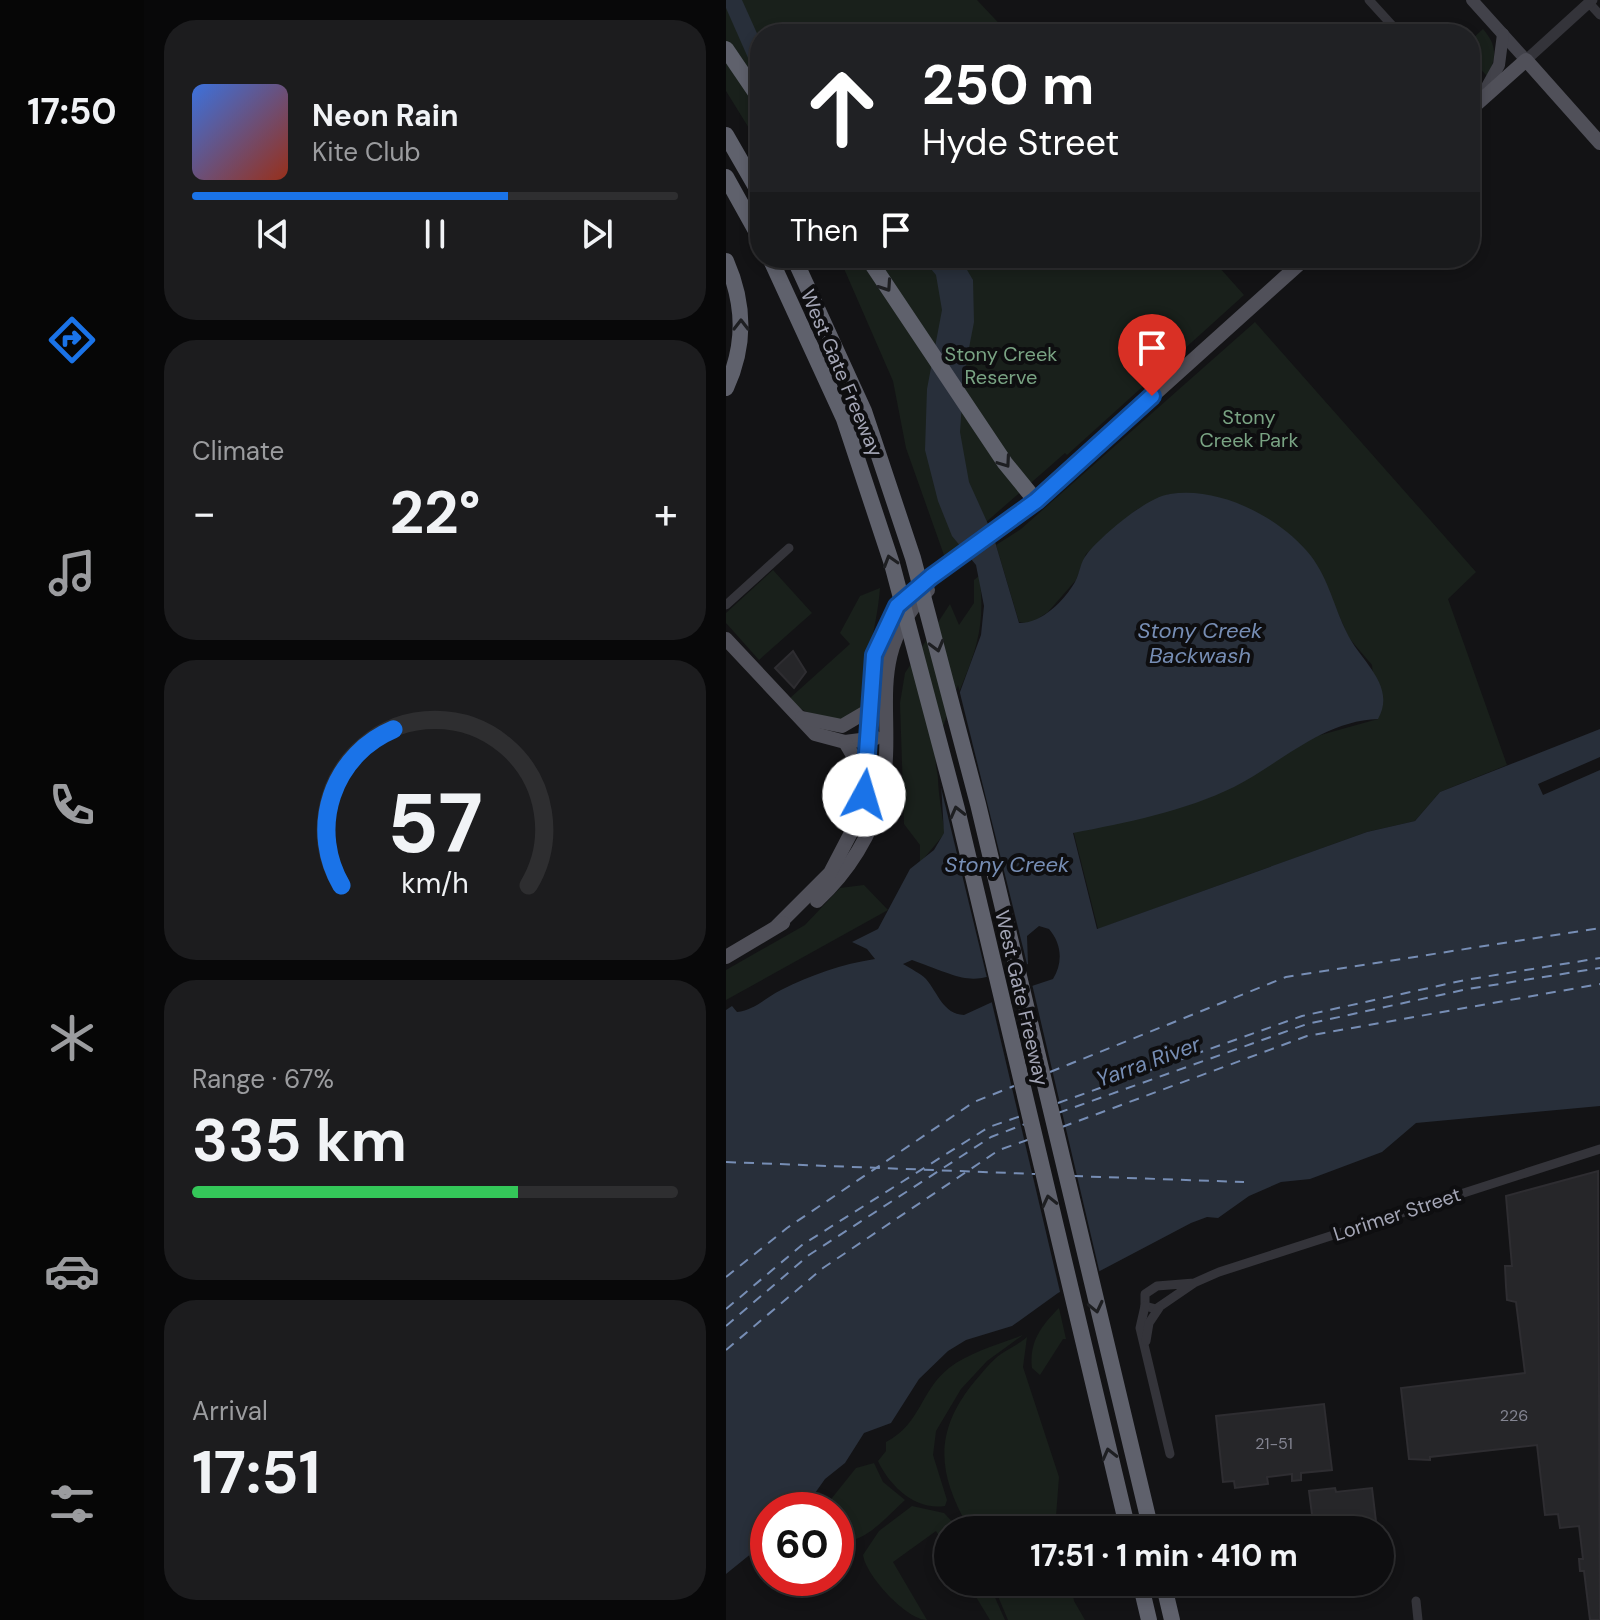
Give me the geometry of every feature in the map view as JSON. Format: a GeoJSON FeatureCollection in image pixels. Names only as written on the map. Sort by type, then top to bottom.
{"type":"FeatureCollection","features":[{"type":"Feature","properties":{"kind":"highway"},"geometry":{"type":"LineString","coordinates":[[726,49],[750,84]]}},
{"type":"Feature","properties":{"kind":"highway"},"geometry":{"type":"LineString","coordinates":[[726,135],[750,177]]}},
{"type":"Feature","properties":{"kind":"highway"},"geometry":{"type":"LineString","coordinates":[[726,177],[750,220]]}},
{"type":"Feature","properties":{"kind":"highway"},"geometry":{"type":"LineString","coordinates":[[726,261],[737,292],[742,321],[738,354],[726,388]]}},
{"type":"Feature","properties":{"kind":"highway","name":"West Gate Freeway"},"geometry":{"type":"LineString","coordinates":[[775,268],[844,419],[896,579],[957,809],[1125,1516]]}},
{"type":"Feature","properties":{"kind":"highway","name":"West Gate Freeway"},"geometry":{"type":"LineString","coordinates":[[799,268],[864,411],[913,558],[978,804],[1148,1516]]}},
{"type":"Feature","properties":{"kind":"highway"},"geometry":{"type":"LineString","coordinates":[[875,268],[977,420],[1036,501]]}},
{"type":"Feature","properties":{"kind":"highway"},"geometry":{"type":"LineString","coordinates":[[1143,1596],[1149,1620]]}},
{"type":"Feature","properties":{"kind":"highway"},"geometry":{"type":"LineString","coordinates":[[1166,1596],[1172,1620]]}},
{"type":"Feature","properties":{"kind":"main road"},"geometry":{"type":"LineString","coordinates":[[1472,0],[1600,143]]}},
{"type":"Feature","properties":{"kind":"main road"},"geometry":{"type":"LineString","coordinates":[[1480,96],[1499,65],[1503,34]]}},
{"type":"Feature","properties":{"kind":"main road"},"geometry":{"type":"LineString","coordinates":[[1480,101],[1526,60]]}},
{"type":"Feature","properties":{"kind":"main road"},"geometry":{"type":"LineString","coordinates":[[777,926],[830,873],[858,815],[869,736],[874,655],[886,623],[910,594],[1036,501],[1295,268]]}},
{"type":"Feature","properties":{"kind":"main road"},"geometry":{"type":"LineString","coordinates":[[726,957],[819,899],[839,878],[861,846],[882,793],[886,674],[894,638],[915,604],[961,558]]}},
{"type":"Feature","properties":{"kind":"main road"},"geometry":{"type":"LineString","coordinates":[[726,639],[818,735],[845,742],[869,736]]}},
{"type":"Feature","properties":{"kind":"main road"},"geometry":{"type":"LineString","coordinates":[[798,716],[842,726],[871,709]]}},
{"type":"Feature","properties":{"kind":"main road"},"geometry":{"type":"LineString","coordinates":[[798,716],[836,732],[884,736]]}},
{"type":"Feature","properties":{"kind":"main road"},"geometry":{"type":"LineString","coordinates":[[845,742],[858,778],[858,815]]}},
{"type":"Feature","properties":{"kind":"street"},"geometry":{"type":"LineString","coordinates":[[1369,0],[1391,24]]}},
{"type":"Feature","properties":{"kind":"street"},"geometry":{"type":"LineString","coordinates":[[1526,60],[1590,1],[1600,15]]}},
{"type":"Feature","properties":{"kind":"street"},"geometry":{"type":"LineString","coordinates":[[726,605],[789,548]]}},
{"type":"Feature","properties":{"kind":"street","name":"Lorimer Street"},"geometry":{"type":"LineString","coordinates":[[1145,1306],[1145,1294],[1151,1288],[1194,1283],[1280,1252],[1600,1149]]}},
{"type":"Feature","properties":{"kind":"street","name":"Lorimer Street"},"geometry":{"type":"LineString","coordinates":[[1159,1308],[1194,1283]]}},
{"type":"Feature","properties":{"kind":"street"},"geometry":{"type":"LineString","coordinates":[[1146,1346],[1147,1327],[1159,1308],[1145,1306],[1140,1325],[1170,1454]]}},
{"type":"Feature","properties":{"kind":"street"},"geometry":{"type":"LineString","coordinates":[[1416,1601],[1418,1620]]}},
{"type":"Feature","properties":{"kind":"green space"},"geometry":{"type":"Polygon","coordinates":[[[726,0],[977,0],[1000,24],[750,24],[750,130],[726,91],[726,0]]]}},
{"type":"Feature","properties":{"kind":"green space"},"geometry":{"type":"Polygon","coordinates":[[[1483,29],[1494,52],[1487,76],[1480,69],[1480,32],[1483,29]]]}},
{"type":"Feature","properties":{"kind":"green space","name":"Stony Creek Reserve"},"geometry":{"type":"Polygon","coordinates":[[[844,268],[1220,268],[1244,295],[1067,455],[1065,453],[945,558],[906,448],[893,381],[844,268]]]}},
{"type":"Feature","properties":{"kind":"green space","name":"Stony Creek Park"},"geometry":{"type":"Polygon","coordinates":[[[1255,322],[1476,572],[1448,599],[1507,765],[1440,792],[1415,821],[1367,832],[1098,929],[1073,830],[1288,752],[1317,736],[1378,719],[1372,665],[1349,638],[1337,611],[1202,494],[1169,494],[1136,510],[1086,554],[1076,580],[1048,612],[1030,624],[1019,622],[996,545],[1021,529],[1255,322]]]}},
{"type":"Feature","properties":{"kind":"green space"},"geometry":{"type":"Polygon","coordinates":[[[773,570],[812,613],[759,660],[726,623],[726,613],[773,570]]]}},
{"type":"Feature","properties":{"kind":"green space"},"geometry":{"type":"Polygon","coordinates":[[[979,576],[981,602],[976,645],[938,757],[945,833],[920,863],[920,845],[904,824],[900,703],[905,673],[950,604],[959,625],[974,603],[974,580],[979,576]]]}},
{"type":"Feature","properties":{"kind":"green space"},"geometry":{"type":"Polygon","coordinates":[[[880,588],[864,705],[841,721],[801,709],[789,699],[850,644],[840,633],[860,596],[880,588]]]}},
{"type":"Feature","properties":{"kind":"green space"},"geometry":{"type":"Polygon","coordinates":[[[864,885],[888,910],[726,1000],[726,970],[805,925],[840,888],[864,885]]]}},
{"type":"Feature","properties":{"kind":"green space"},"geometry":{"type":"Polygon","coordinates":[[[1059,1308],[1066,1339],[1063,1339],[1040,1375],[1032,1368],[1034,1342],[1059,1308]]]}},
{"type":"Feature","properties":{"kind":"green space"},"geometry":{"type":"Polygon","coordinates":[[[1023,1335],[987,1361],[961,1389],[936,1431],[933,1455],[947,1500],[945,1506],[923,1504],[904,1494],[889,1479],[878,1461],[886,1451],[886,1442],[907,1426],[939,1377],[949,1368],[975,1353],[1023,1335]]]}},
{"type":"Feature","properties":{"kind":"green space"},"geometry":{"type":"Polygon","coordinates":[[[1027,1337],[1023,1367],[1059,1477],[1056,1516],[962,1516],[951,1491],[944,1454],[952,1418],[975,1381],[997,1357],[1027,1337]]]}},
{"type":"Feature","properties":{"kind":"green space"},"geometry":{"type":"Polygon","coordinates":[[[874,1463],[883,1482],[905,1500],[884,1520],[854,1539],[854,1492],[837,1492],[856,1468],[874,1463]]]}},
{"type":"Feature","properties":{"kind":"green space"},"geometry":{"type":"Polygon","coordinates":[[[912,1506],[947,1516],[934,1516],[934,1532],[893,1562],[927,1620],[899,1605],[871,1574],[863,1555],[879,1531],[912,1506]]]}},
{"type":"Feature","properties":{"kind":"green space"},"geometry":{"type":"Polygon","coordinates":[[[975,1596],[994,1596],[1005,1620],[990,1620],[975,1596]]]}},
{"type":"Feature","properties":{"kind":"green space"},"geometry":{"type":"Polygon","coordinates":[[[998,1596],[1073,1596],[1085,1620],[1008,1620],[998,1596]]]}},
{"type":"Feature","properties":{"kind":"water"},"geometry":{"type":"Polygon","coordinates":[[[726,0],[742,0],[753,24],[750,24],[750,62],[726,8],[726,0]]]}},
{"type":"Feature","properties":{"kind":"water"},"geometry":{"type":"Polygon","coordinates":[[[930,268],[966,268],[973,280],[974,322],[964,374],[960,432],[969,482],[993,535],[1019,623],[1035,620],[1058,604],[1075,582],[1087,554],[1138,509],[1170,494],[1209,495],[1229,500],[1266,518],[1283,529],[1311,556],[1327,584],[1347,633],[1380,684],[1383,707],[1378,719],[1338,727],[1320,735],[1234,787],[1195,803],[1073,833],[1097,929],[1367,832],[1415,821],[1440,792],[1600,729],[1600,1106],[1416,1123],[1382,1152],[1310,1179],[1281,1182],[1249,1196],[1218,1218],[1207,1217],[1191,1223],[1058,1293],[1012,1326],[966,1340],[948,1351],[919,1379],[891,1423],[864,1433],[845,1463],[825,1479],[816,1492],[750,1492],[750,1555],[726,1574],[726,1010],[732,1006],[737,1012],[749,1009],[815,975],[875,959],[867,949],[852,942],[878,929],[910,869],[934,850],[944,833],[939,749],[981,635],[984,606],[976,565],[952,536],[938,501],[925,450],[927,389],[942,310],[936,275],[930,268]],[[1039,926],[1027,936],[1028,964],[992,976],[959,977],[912,960],[903,964],[926,979],[946,1007],[964,1015],[1014,992],[1053,979],[1060,954],[1057,941],[1049,929],[1039,926]]]}},
{"type":"Feature","properties":{"kind":"pier"},"geometry":{"type":"Polygon","coordinates":[[[958,685],[1028,968],[988,982],[936,767],[935,749],[958,685]]]}},
{"type":"Feature","properties":{"kind":"pier"},"geometry":{"type":"Polygon","coordinates":[[[1600,757],[1600,770],[1543,795],[1538,784],[1600,757]]]}},
{"type":"Feature","properties":{"kind":"pier"},"geometry":{"type":"Polygon","coordinates":[[[1032,984],[1100,1274],[1061,1296],[991,999],[1032,984]]]}},
{"type":"Feature","properties":{"kind":"building"},"geometry":{"type":"Polygon","coordinates":[[[793,651],[806,672],[794,688],[775,668],[793,651]]]}},
{"type":"Feature","properties":{"kind":"building"},"geometry":{"type":"Polygon","coordinates":[[[1598,1171],[1600,1620],[1590,1620],[1584,1571],[1580,1571],[1579,1559],[1583,1559],[1579,1526],[1560,1528],[1558,1514],[1545,1515],[1537,1445],[1430,1457],[1430,1460],[1409,1459],[1401,1388],[1525,1373],[1516,1302],[1507,1300],[1505,1266],[1512,1266],[1506,1196],[1598,1171]]]}},
{"type":"Feature","properties":{"kind":"building"},"geometry":{"type":"Polygon","coordinates":[[[1324,1404],[1332,1470],[1301,1473],[1301,1480],[1292,1481],[1292,1474],[1267,1477],[1268,1484],[1235,1488],[1234,1481],[1223,1482],[1216,1416],[1324,1404]]]}},
{"type":"Feature","properties":{"kind":"building"},"geometry":{"type":"Polygon","coordinates":[[[1372,1488],[1375,1516],[1312,1516],[1309,1491],[1372,1488]]]}},
{"type":"Feature","properties":{"kind":"ferry route"},"geometry":{"type":"LineString","coordinates":[[1050,1072],[1286,977],[1600,928]]}},
{"type":"Feature","properties":{"kind":"ferry route"},"geometry":{"type":"LineString","coordinates":[[1058,1103],[1302,1016],[1465,980],[1600,958]]}},
{"type":"Feature","properties":{"kind":"ferry route"},"geometry":{"type":"LineString","coordinates":[[1058,1113],[1307,1024],[1468,989],[1600,968]]}},
{"type":"Feature","properties":{"kind":"ferry route"},"geometry":{"type":"LineString","coordinates":[[1062,1127],[1307,1036],[1600,984]]}},
{"type":"Feature","properties":{"kind":"ferry route"},"geometry":{"type":"LineString","coordinates":[[726,1277],[787,1228],[974,1102],[1014,1086]]}},
{"type":"Feature","properties":{"kind":"ferry route"},"geometry":{"type":"LineString","coordinates":[[726,1309],[802,1245],[989,1127],[1021,1116]]}},
{"type":"Feature","properties":{"kind":"ferry route"},"geometry":{"type":"LineString","coordinates":[[726,1326],[809,1255],[991,1137],[1025,1124]]}},
{"type":"Feature","properties":{"kind":"ferry route"},"geometry":{"type":"LineString","coordinates":[[726,1350],[823,1268],[999,1150],[1030,1139]]}},
{"type":"Feature","properties":{"kind":"ferry route"},"geometry":{"type":"LineString","coordinates":[[726,1162],[1035,1174]]}},
{"type":"Feature","properties":{"kind":"ferry route"},"geometry":{"type":"LineString","coordinates":[[1073,1176],[1244,1182]]}},
{"type":"Feature","properties":{"kind":"route"},"geometry":{"type":"LineString","coordinates":[[864,795],[874,655],[886,623],[897,606],[931,577],[1036,501],[1152,396]]}},
{"type":"Feature","properties":{"kind":"water label","name":"Stony Creek Backwash"},"geometry":{"type":"Point","coordinates":[1200,642]}},
{"type":"Feature","properties":{"kind":"water label","name":"Stony Creek"},"geometry":{"type":"Point","coordinates":[1007,864]}},
{"type":"Feature","properties":{"kind":"water label","name":"Yarra River"},"geometry":{"type":"Point","coordinates":[1148,1061]}}]}
